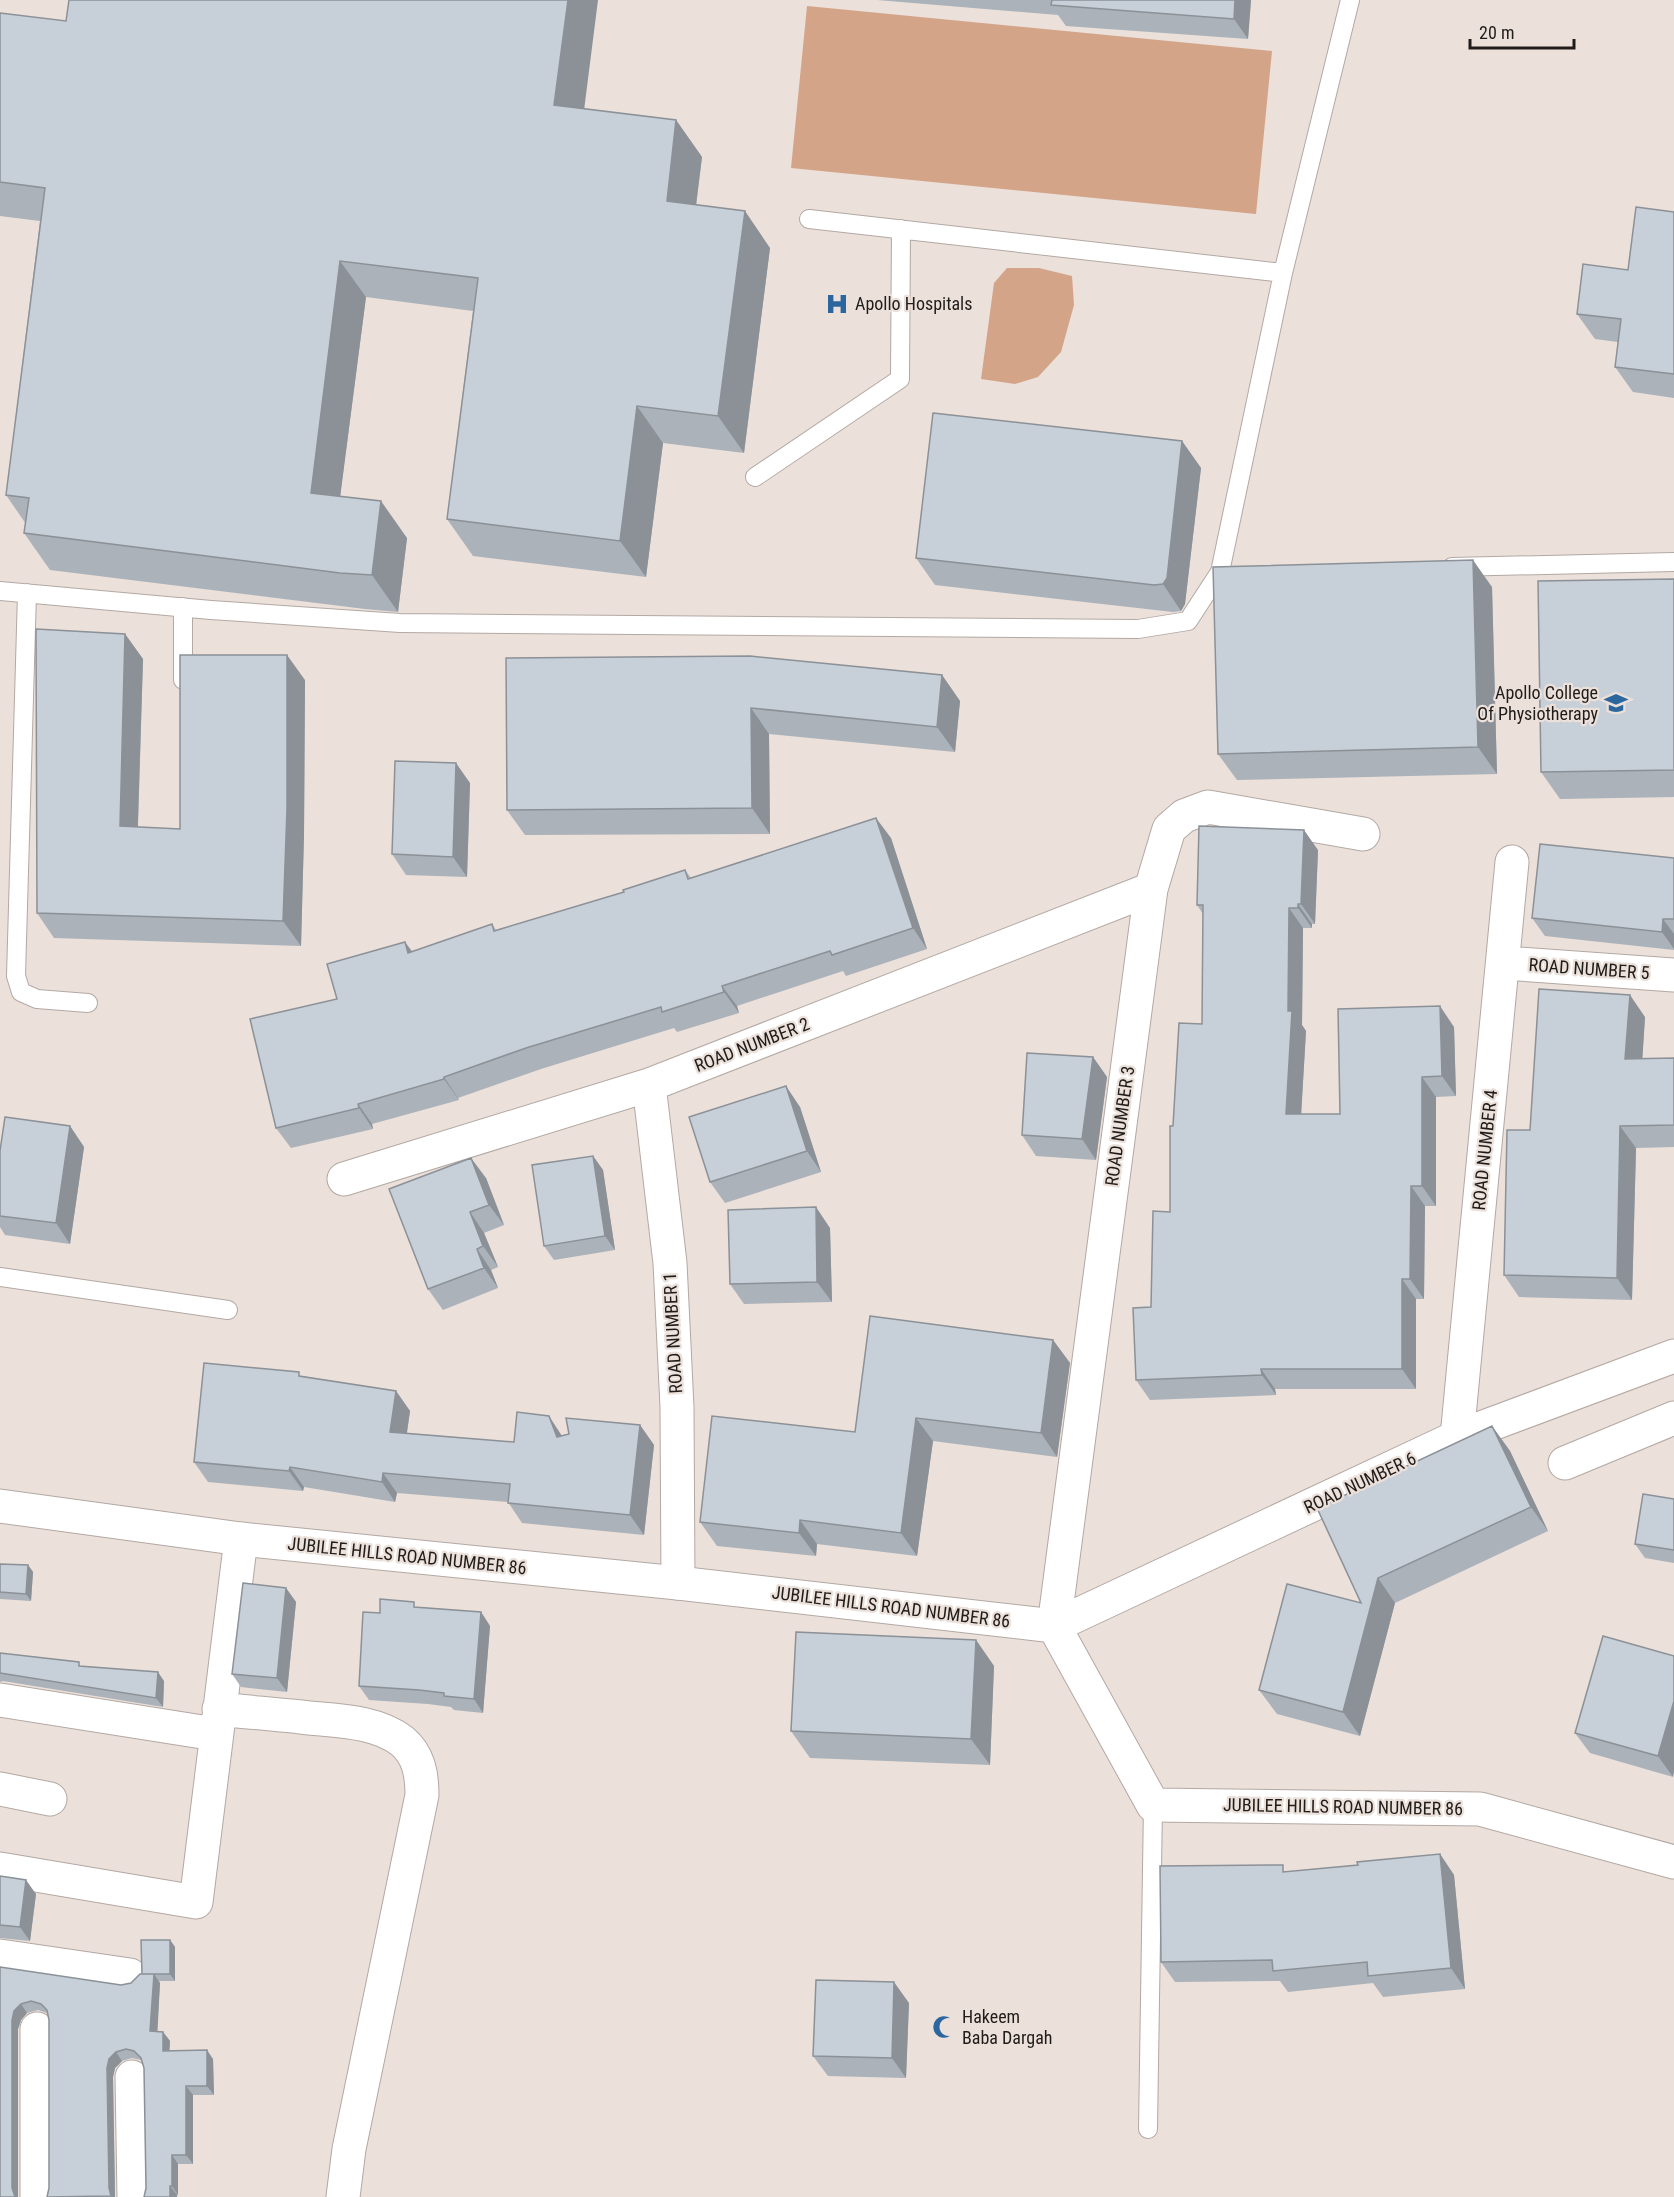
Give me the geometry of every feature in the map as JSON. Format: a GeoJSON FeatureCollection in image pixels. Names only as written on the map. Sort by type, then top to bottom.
{"type":"FeatureCollection","features":[{"type":"Feature","properties":{"kind":"street","name":"ROAD NUMBER 3"},"geometry":{"type":"LineString","coordinates":[[1054,1626],[1151,889],[1169,829],[1184,816],[1208,807],[1364,834]]}},
{"type":"Feature","properties":{"kind":"street","name":"ROAD NUMBER 4"},"geometry":{"type":"LineString","coordinates":[[1457,1437],[1512,862]]}},
{"type":"Feature","properties":{"kind":"street","name":"ROAD NUMBER 2"},"geometry":{"type":"LineString","coordinates":[[344,1179],[649,1085],[1151,889]]}},
{"type":"Feature","properties":{"kind":"street","name":"ROAD NUMBER 5"},"geometry":{"type":"LineString","coordinates":[[1504,963],[1674,975]]}},
{"type":"Feature","properties":{"kind":"street","name":"ROAD NUMBER 1"},"geometry":{"type":"LineString","coordinates":[[649,1085],[670,1263],[677,1407],[678,1583]]}},
{"type":"Feature","properties":{"kind":"street","name":"ROAD NUMBER 6"},"geometry":{"type":"LineString","coordinates":[[1054,1626],[1457,1437],[1674,1356]]}},
{"type":"Feature","properties":{"kind":"street"},"geometry":{"type":"LineString","coordinates":[[1565,1463],[1674,1418]]}},
{"type":"Feature","properties":{"kind":"street","name":"JUBILEE HILLS ROAD NUMBER 86"},"geometry":{"type":"LineString","coordinates":[[0,1506],[240,1539],[678,1583],[1054,1626]]}},
{"type":"Feature","properties":{"kind":"street"},"geometry":{"type":"LineString","coordinates":[[0,1869],[196,1902],[240,1539]]}},
{"type":"Feature","properties":{"kind":"street"},"geometry":{"type":"LineString","coordinates":[[1054,1626],[1153,1805]]}},
{"type":"Feature","properties":{"kind":"street"},"geometry":{"type":"LineString","coordinates":[[0,1700],[217,1722],[360,1724],[384,1731],[403,1742],[415,1757],[422,1776],[422,1795],[349,2149],[343,2197]]}},
{"type":"Feature","properties":{"kind":"street"},"geometry":{"type":"LineString","coordinates":[[0,1789],[50,1799]]}},
{"type":"Feature","properties":{"kind":"street","name":"JUBILEE HILLS ROAD NUMBER 86"},"geometry":{"type":"LineString","coordinates":[[1153,1805],[1480,1809],[1674,1862]]}},
{"type":"Feature","properties":{"kind":"street"},"geometry":{"type":"LineString","coordinates":[[0,1956],[130,1975]]}},
{"type":"Feature","properties":{"kind":"street"},"geometry":{"type":"LineString","coordinates":[[37,2029],[37,2197]]}},
{"type":"Feature","properties":{"kind":"street"},"geometry":{"type":"LineString","coordinates":[[132,2077],[134,2197]]}},
{"type":"Feature","properties":{"kind":"lane"},"geometry":{"type":"LineString","coordinates":[[0,591],[412,623],[1138,629],[1188,621],[1220,572],[1283,273],[1350,0]]}},
{"type":"Feature","properties":{"kind":"lane"},"geometry":{"type":"LineString","coordinates":[[809,219],[1283,273]]}},
{"type":"Feature","properties":{"kind":"lane"},"geometry":{"type":"LineString","coordinates":[[755,477],[900,379],[901,229]]}},
{"type":"Feature","properties":{"kind":"lane"},"geometry":{"type":"LineString","coordinates":[[1435,567],[1674,562]]}},
{"type":"Feature","properties":{"kind":"lane"},"geometry":{"type":"LineString","coordinates":[[1220,572],[1244,571]]}},
{"type":"Feature","properties":{"kind":"lane"},"geometry":{"type":"LineString","coordinates":[[27,593],[16,976],[21,992],[37,999],[88,1002]]}},
{"type":"Feature","properties":{"kind":"lane"},"geometry":{"type":"LineString","coordinates":[[183,607],[183,703]]}},
{"type":"Feature","properties":{"kind":"lane"},"geometry":{"type":"LineString","coordinates":[[0,1277],[228,1310]]}},
{"type":"Feature","properties":{"kind":"lane"},"geometry":{"type":"LineString","coordinates":[[1148,2129],[1153,1805]]}},
{"type":"Feature","properties":{"kind":"shaded area"},"geometry":{"type":"Polygon","coordinates":[[[807,6],[1272,51],[1256,214],[791,168],[807,6]]]}},
{"type":"Feature","properties":{"kind":"shaded area"},"geometry":{"type":"Polygon","coordinates":[[[1007,268],[1039,268],[1072,276],[1074,305],[1061,352],[1038,377],[1015,384],[981,379],[994,283],[1007,268]]]}},
{"type":"Feature","properties":{"kind":"building"},"geometry":{"type":"Polygon","coordinates":[[[69,0],[568,0],[554,105],[676,120],[667,201],[745,211],[718,416],[637,406],[620,541],[447,519],[478,278],[340,261],[311,493],[381,501],[372,575],[340,573],[24,533],[29,498],[6,495],[45,188],[0,182],[0,13],[66,21],[69,0]]]}},
{"type":"Feature","properties":{"kind":"building"},"geometry":{"type":"Polygon","coordinates":[[[1052,0],[1235,0],[1234,19],[1051,5],[1052,0]]]}},
{"type":"Feature","properties":{"kind":"building"},"geometry":{"type":"Polygon","coordinates":[[[1636,207],[1674,212],[1674,374],[1615,367],[1621,319],[1577,314],[1583,264],[1628,270],[1636,207]]]}},
{"type":"Feature","properties":{"kind":"building"},"geometry":{"type":"Polygon","coordinates":[[[933,413],[1182,441],[1167,578],[1163,584],[1154,585],[916,558],[933,413]]]}},
{"type":"Feature","properties":{"kind":"building"},"geometry":{"type":"Polygon","coordinates":[[[1473,560],[1478,747],[1218,754],[1213,567],[1473,560]]]}},
{"type":"Feature","properties":{"kind":"building","name":"Apollo College Of Physiotherapy"},"geometry":{"type":"Polygon","coordinates":[[[1674,579],[1674,770],[1541,772],[1538,581],[1674,579]]]}},
{"type":"Feature","properties":{"kind":"building"},"geometry":{"type":"Polygon","coordinates":[[[36,629],[125,634],[120,826],[180,829],[180,655],[287,655],[287,809],[283,921],[37,913],[36,629]]]}},
{"type":"Feature","properties":{"kind":"building"},"geometry":{"type":"Polygon","coordinates":[[[750,656],[942,675],[937,727],[751,708],[752,808],[507,810],[506,658],[750,656]]]}},
{"type":"Feature","properties":{"kind":"building"},"geometry":{"type":"Polygon","coordinates":[[[395,761],[456,763],[453,857],[392,854],[395,761]]]}},
{"type":"Feature","properties":{"kind":"building"},"geometry":{"type":"Polygon","coordinates":[[[876,818],[913,928],[832,955],[830,951],[722,986],[724,992],[662,1012],[661,1007],[526,1048],[444,1077],[444,1079],[358,1104],[359,1108],[276,1128],[250,1019],[337,999],[327,964],[405,942],[408,953],[492,924],[494,931],[624,892],[623,890],[685,870],[688,879],[876,818]]]}},
{"type":"Feature","properties":{"kind":"building"},"geometry":{"type":"Polygon","coordinates":[[[1199,826],[1304,830],[1301,904],[1298,904],[1298,908],[1289,908],[1288,1011],[1292,1011],[1286,1114],[1340,1114],[1338,1009],[1440,1006],[1442,1076],[1422,1077],[1422,1186],[1411,1186],[1410,1279],[1402,1279],[1402,1369],[1261,1369],[1262,1375],[1136,1380],[1133,1308],[1151,1307],[1153,1211],[1170,1212],[1170,1126],[1173,1126],[1179,1023],[1202,1024],[1203,905],[1197,905],[1199,826]]]}},
{"type":"Feature","properties":{"kind":"building"},"geometry":{"type":"Polygon","coordinates":[[[1540,844],[1674,858],[1674,919],[1663,919],[1662,932],[1532,918],[1540,844]]]}},
{"type":"Feature","properties":{"kind":"building"},"geometry":{"type":"Polygon","coordinates":[[[1539,989],[1630,995],[1625,1059],[1674,1058],[1674,1125],[1620,1126],[1617,1278],[1504,1275],[1507,1130],[1530,1130],[1539,989]]]}},
{"type":"Feature","properties":{"kind":"building"},"geometry":{"type":"Polygon","coordinates":[[[1027,1053],[1093,1057],[1082,1139],[1022,1135],[1027,1053]]]}},
{"type":"Feature","properties":{"kind":"building"},"geometry":{"type":"Polygon","coordinates":[[[786,1086],[807,1151],[710,1182],[689,1117],[786,1086]]]}},
{"type":"Feature","properties":{"kind":"building"},"geometry":{"type":"Polygon","coordinates":[[[5,1117],[70,1126],[56,1223],[0,1216],[0,1151],[5,1117]]]}},
{"type":"Feature","properties":{"kind":"building"},"geometry":{"type":"Polygon","coordinates":[[[593,1156],[605,1236],[544,1246],[532,1165],[593,1156]]]}},
{"type":"Feature","properties":{"kind":"building"},"geometry":{"type":"Polygon","coordinates":[[[471,1158],[489,1205],[470,1212],[483,1246],[477,1249],[484,1268],[428,1289],[389,1189],[471,1158]]]}},
{"type":"Feature","properties":{"kind":"building"},"geometry":{"type":"Polygon","coordinates":[[[816,1207],[817,1282],[730,1284],[728,1210],[816,1207]]]}},
{"type":"Feature","properties":{"kind":"building"},"geometry":{"type":"Polygon","coordinates":[[[870,1316],[1053,1340],[1041,1433],[916,1418],[901,1533],[800,1520],[799,1533],[700,1522],[712,1416],[855,1432],[870,1316]]]}},
{"type":"Feature","properties":{"kind":"building"},"geometry":{"type":"Polygon","coordinates":[[[204,1363],[299,1372],[299,1376],[396,1391],[390,1432],[514,1442],[517,1412],[549,1416],[557,1437],[569,1434],[566,1418],[640,1425],[630,1515],[508,1503],[510,1484],[383,1473],[382,1482],[290,1467],[289,1471],[194,1462],[204,1363]]]}},
{"type":"Feature","properties":{"kind":"building"},"geometry":{"type":"Polygon","coordinates":[[[1492,1426],[1531,1507],[1378,1578],[1343,1712],[1259,1690],[1287,1584],[1361,1603],[1317,1508],[1492,1426]]]}},
{"type":"Feature","properties":{"kind":"building"},"geometry":{"type":"Polygon","coordinates":[[[1643,1494],[1674,1499],[1674,1550],[1635,1544],[1643,1494]]]}},
{"type":"Feature","properties":{"kind":"building"},"geometry":{"type":"Polygon","coordinates":[[[0,1564],[28,1565],[26,1594],[0,1592],[0,1564]]]}},
{"type":"Feature","properties":{"kind":"building"},"geometry":{"type":"Polygon","coordinates":[[[243,1583],[286,1588],[277,1678],[232,1674],[243,1583]]]}},
{"type":"Feature","properties":{"kind":"building"},"geometry":{"type":"Polygon","coordinates":[[[380,1599],[414,1602],[414,1607],[481,1612],[474,1699],[444,1696],[444,1693],[419,1690],[359,1686],[363,1612],[380,1613],[380,1599]]]}},
{"type":"Feature","properties":{"kind":"building"},"geometry":{"type":"Polygon","coordinates":[[[796,1632],[976,1640],[971,1739],[791,1731],[796,1632]]]}},
{"type":"Feature","properties":{"kind":"building"},"geometry":{"type":"Polygon","coordinates":[[[1603,1636],[1674,1656],[1674,1701],[1658,1756],[1575,1733],[1603,1636]]]}},
{"type":"Feature","properties":{"kind":"building"},"geometry":{"type":"Polygon","coordinates":[[[0,1653],[79,1662],[79,1666],[158,1672],[156,1698],[0,1673],[0,1653]]]}},
{"type":"Feature","properties":{"kind":"building"},"geometry":{"type":"Polygon","coordinates":[[[1440,1854],[1451,1968],[1368,1976],[1367,1962],[1273,1971],[1272,1960],[1161,1962],[1160,1866],[1283,1865],[1283,1872],[1440,1854]]]}},
{"type":"Feature","properties":{"kind":"building"},"geometry":{"type":"Polygon","coordinates":[[[0,1876],[26,1880],[20,1927],[0,1925],[0,1876]]]}},
{"type":"Feature","properties":{"kind":"building"},"geometry":{"type":"Polygon","coordinates":[[[141,1940],[170,1940],[170,1974],[142,1974],[141,1940]]]}},
{"type":"Feature","properties":{"kind":"building"},"geometry":{"type":"Polygon","coordinates":[[[0,1967],[121,1985],[131,1983],[140,1974],[154,1974],[150,2031],[163,2032],[163,2051],[207,2050],[207,2086],[186,2086],[186,2155],[172,2155],[170,2197],[144,2197],[146,2188],[144,2068],[141,2058],[134,2051],[126,2049],[116,2052],[109,2059],[107,2068],[111,2196],[47,2197],[49,2188],[49,2020],[47,2010],[41,2004],[31,2001],[21,2004],[14,2011],[12,2020],[12,2188],[15,2197],[0,2197],[0,1967]]]}},
{"type":"Feature","properties":{"kind":"building"},"geometry":{"type":"Polygon","coordinates":[[[816,1980],[894,1982],[892,2058],[813,2056],[816,1980]]]}},
{"type":"Feature","properties":{"kind":"place","name":"Apollo Hospitals"},"geometry":{"type":"Point","coordinates":[837,304]}},
{"type":"Feature","properties":{"kind":"place","name":"Apollo College Of Physiotherapy"},"geometry":{"type":"Point","coordinates":[1616,703]}},
{"type":"Feature","properties":{"kind":"place","name":"Hakeem Baba Dargah"},"geometry":{"type":"Point","coordinates":[944,2027]}}]}
